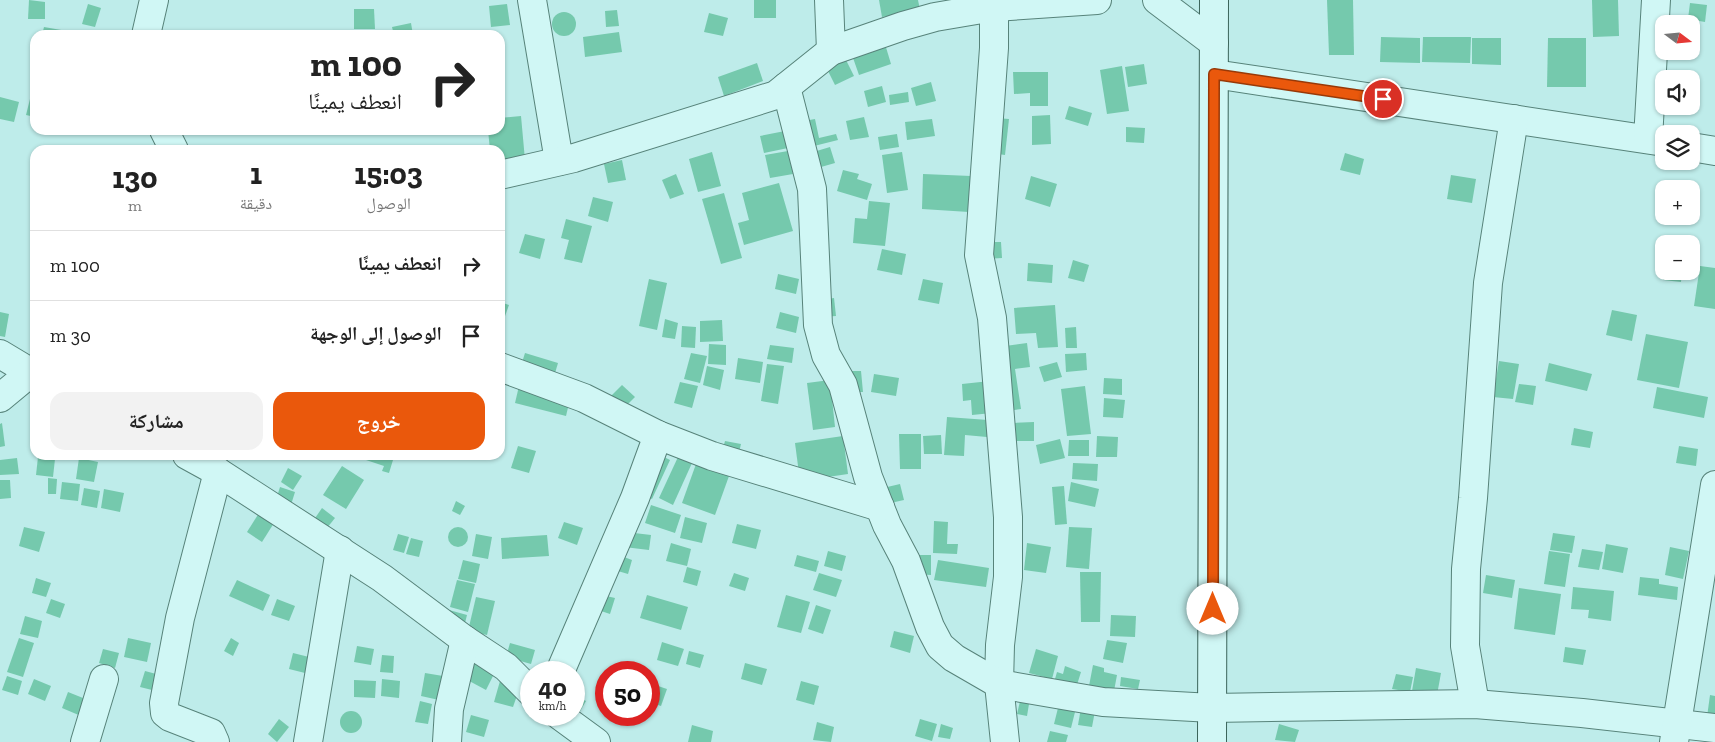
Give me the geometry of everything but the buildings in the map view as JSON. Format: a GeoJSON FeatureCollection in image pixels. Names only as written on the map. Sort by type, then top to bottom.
{"type":"FeatureCollection","features":[{"type":"Feature","properties":{"kind":"street"},"geometry":{"type":"LineString","coordinates":[[147,30],[154,0]]}},
{"type":"Feature","properties":{"kind":"street"},"geometry":{"type":"LineString","coordinates":[[532,0],[559,161]]}},
{"type":"Feature","properties":{"kind":"street"},"geometry":{"type":"LineString","coordinates":[[829,0],[831,51]]}},
{"type":"Feature","properties":{"kind":"street"},"geometry":{"type":"LineString","coordinates":[[505,174],[559,161],[776,95],[831,51],[903,26],[935,17],[994,7],[1098,0]]}},
{"type":"Feature","properties":{"kind":"street"},"geometry":{"type":"LineString","coordinates":[[1157,0],[1214,43]]}},
{"type":"Feature","properties":{"kind":"street"},"geometry":{"type":"LineString","coordinates":[[1212,742],[1214,0]]}},
{"type":"Feature","properties":{"kind":"street"},"geometry":{"type":"LineString","coordinates":[[1656,0],[1656,125]]}},
{"type":"Feature","properties":{"kind":"street"},"geometry":{"type":"LineString","coordinates":[[994,7],[994,48],[979,255],[992,318],[1008,518],[1008,577],[1000,645],[999,684],[1005,742]]}},
{"type":"Feature","properties":{"kind":"street"},"geometry":{"type":"LineString","coordinates":[[1214,74],[1655,140]]}},
{"type":"Feature","properties":{"kind":"street"},"geometry":{"type":"LineString","coordinates":[[786,87],[812,188],[818,325],[826,355],[843,385],[868,477],[906,561],[930,626],[940,646],[954,658],[999,684],[1103,702],[1212,708],[1475,704],[1675,732],[1715,728]]}},
{"type":"Feature","properties":{"kind":"street"},"geometry":{"type":"LineString","coordinates":[[1475,704],[1466,646],[1466,569],[1474,498],[1488,283],[1514,118]]}},
{"type":"Feature","properties":{"kind":"street"},"geometry":{"type":"LineString","coordinates":[[1700,149],[1715,152]]}},
{"type":"Feature","properties":{"kind":"street"},"geometry":{"type":"LineString","coordinates":[[0,354],[30,370]]}},
{"type":"Feature","properties":{"kind":"street"},"geometry":{"type":"LineString","coordinates":[[505,369],[584,398],[658,435],[712,456],[880,507]]}},
{"type":"Feature","properties":{"kind":"street"},"geometry":{"type":"LineString","coordinates":[[0,398],[30,374]]}},
{"type":"Feature","properties":{"kind":"street"},"geometry":{"type":"LineString","coordinates":[[565,661],[636,498],[658,435]]}},
{"type":"Feature","properties":{"kind":"street"},"geometry":{"type":"LineString","coordinates":[[196,460],[218,472],[382,578],[464,640],[506,667],[520,681]]}},
{"type":"Feature","properties":{"kind":"street"},"geometry":{"type":"LineString","coordinates":[[216,742],[211,733],[165,713],[164,703],[180,618],[218,472]]}},
{"type":"Feature","properties":{"kind":"street"},"geometry":{"type":"LineString","coordinates":[[1675,732],[1715,486]]}},
{"type":"Feature","properties":{"kind":"street"},"geometry":{"type":"LineString","coordinates":[[308,742],[340,550]]}},
{"type":"Feature","properties":{"kind":"street"},"geometry":{"type":"LineString","coordinates":[[446,742],[449,709],[464,640]]}},
{"type":"Feature","properties":{"kind":"street"},"geometry":{"type":"LineString","coordinates":[[85,742],[104,679]]}},
{"type":"Feature","properties":{"kind":"street"},"geometry":{"type":"LineString","coordinates":[[573,726],[592,741]]}},
{"type":"Feature","properties":{"kind":"route"},"geometry":{"type":"LineString","coordinates":[[1213,609],[1214,74],[1383,99]]}}]}
